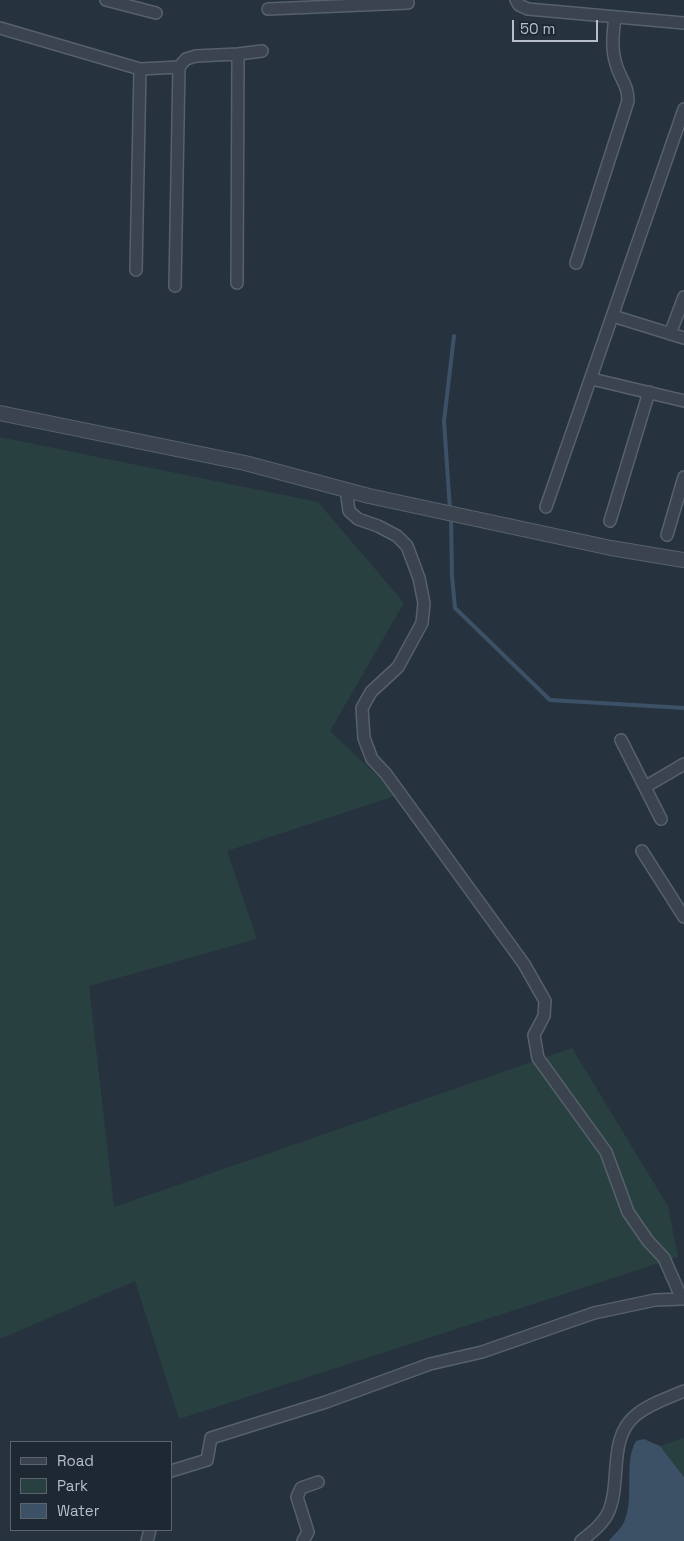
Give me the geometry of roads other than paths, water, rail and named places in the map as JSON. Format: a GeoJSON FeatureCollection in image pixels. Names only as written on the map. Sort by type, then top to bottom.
{"type":"FeatureCollection","features":[{"type":"Feature","properties":{"kind":"street"},"geometry":{"type":"LineString","coordinates":[[106,0],[156,13]]}},
{"type":"Feature","properties":{"kind":"street"},"geometry":{"type":"LineString","coordinates":[[516,0],[519,5],[528,9],[684,23]]}},
{"type":"Feature","properties":{"kind":"street"},"geometry":{"type":"LineString","coordinates":[[268,9],[346,3],[408,3]]}},
{"type":"Feature","properties":{"kind":"street"},"geometry":{"type":"LineString","coordinates":[[576,263],[628,101],[628,89],[616,65],[613,51],[614,17]]}},
{"type":"Feature","properties":{"kind":"street"},"geometry":{"type":"LineString","coordinates":[[0,28],[140,69],[179,67]]}},
{"type":"Feature","properties":{"kind":"street"},"geometry":{"type":"LineString","coordinates":[[175,286],[179,67],[186,59],[196,56],[262,51]]}},
{"type":"Feature","properties":{"kind":"street"},"geometry":{"type":"LineString","coordinates":[[237,283],[238,54]]}},
{"type":"Feature","properties":{"kind":"street"},"geometry":{"type":"LineString","coordinates":[[136,270],[140,69]]}},
{"type":"Feature","properties":{"kind":"street"},"geometry":{"type":"LineString","coordinates":[[546,507],[684,109]]}},
{"type":"Feature","properties":{"kind":"street"},"geometry":{"type":"LineString","coordinates":[[670,334],[684,297]]}},
{"type":"Feature","properties":{"kind":"street"},"geometry":{"type":"LineString","coordinates":[[613,316],[684,338]]}},
{"type":"Feature","properties":{"kind":"street"},"geometry":{"type":"LineString","coordinates":[[592,378],[684,400]]}},
{"type":"Feature","properties":{"kind":"street"},"geometry":{"type":"LineString","coordinates":[[610,521],[649,392]]}},
{"type":"Feature","properties":{"kind":"street"},"geometry":{"type":"LineString","coordinates":[[0,413],[245,463],[346,490],[611,548],[684,560]]}},
{"type":"Feature","properties":{"kind":"street"},"geometry":{"type":"LineString","coordinates":[[667,535],[684,477]]}},
{"type":"Feature","properties":{"kind":"street"},"geometry":{"type":"LineString","coordinates":[[172,1471],[207,1460],[211,1438],[326,1402],[430,1364],[482,1352],[594,1313],[655,1300],[683,1302],[664,1258],[648,1241],[628,1212],[606,1152],[538,1058],[534,1035],[544,1016],[545,1000],[524,964],[386,774],[372,759],[364,738],[362,708],[371,692],[398,667],[422,623],[424,604],[419,578],[407,546],[397,536],[358,519],[349,511],[346,490]]}},
{"type":"Feature","properties":{"kind":"street"},"geometry":{"type":"LineString","coordinates":[[621,740],[661,819]]}},
{"type":"Feature","properties":{"kind":"street"},"geometry":{"type":"LineString","coordinates":[[645,787],[684,764]]}},
{"type":"Feature","properties":{"kind":"street"},"geometry":{"type":"LineString","coordinates":[[642,851],[684,917]]}},
{"type":"Feature","properties":{"kind":"street"},"geometry":{"type":"LineString","coordinates":[[581,1541],[598,1527],[608,1513],[614,1492],[618,1450],[626,1426],[634,1416],[646,1408],[684,1390]]}},
{"type":"Feature","properties":{"kind":"street"},"geometry":{"type":"LineString","coordinates":[[303,1541],[308,1532],[297,1497],[301,1488],[318,1482]]}},
{"type":"Feature","properties":{"kind":"water"},"geometry":{"type":"Polygon","coordinates":[[[644,1439],[660,1446],[684,1477],[684,1541],[609,1541],[624,1522],[629,1502],[629,1470],[632,1450],[636,1441],[644,1439]]]}},
{"type":"Feature","properties":{"kind":"waterway"},"geometry":{"type":"LineString","coordinates":[[450,510],[444,421],[454,336]]}},
{"type":"Feature","properties":{"kind":"waterway"},"geometry":{"type":"LineString","coordinates":[[451,517],[452,576],[455,608],[550,700],[684,708]]}}]}
